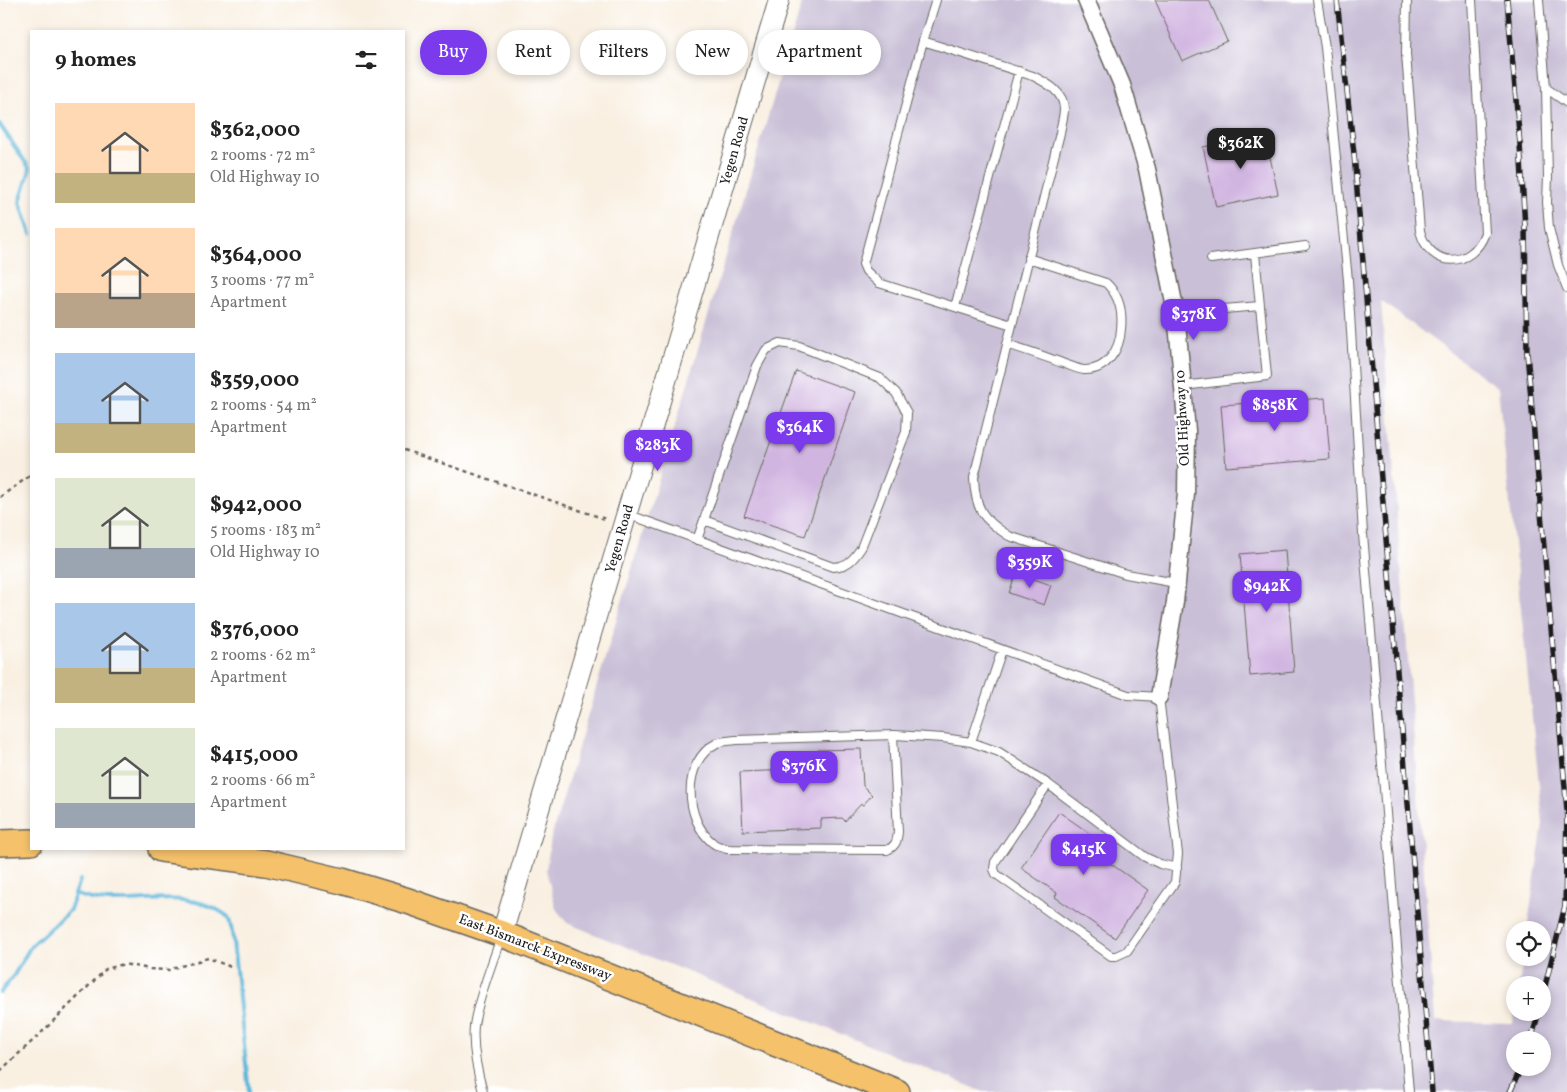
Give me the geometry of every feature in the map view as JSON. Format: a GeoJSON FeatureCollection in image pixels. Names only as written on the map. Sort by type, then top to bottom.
{"type":"FeatureCollection","features":[{"type":"Feature","properties":{"kind":"main road"},"geometry":{"type":"LineString","coordinates":[[0,843],[30,842]]}},
{"type":"Feature","properties":{"kind":"main road","name":"East Bismarck Expressway"},"geometry":{"type":"LineString","coordinates":[[168,850],[257,862],[311,873],[367,888],[502,934],[897,1092]]}},
{"type":"Feature","properties":{"kind":"street","name":"Yegen Road"},"geometry":{"type":"LineString","coordinates":[[502,934],[779,0]]}},
{"type":"Feature","properties":{"kind":"street","name":"Old Highway 10"},"geometry":{"type":"LineString","coordinates":[[1086,0],[1122,85],[1147,169],[1176,313],[1187,431],[1186,494],[1175,602],[1159,697]]}},
{"type":"Feature","properties":{"kind":"lane"},"geometry":{"type":"LineString","coordinates":[[936,0],[923,41],[863,264],[866,270],[879,283],[1012,325]]}},
{"type":"Feature","properties":{"kind":"lane"},"geometry":{"type":"LineString","coordinates":[[1317,0],[1325,47],[1348,280],[1362,534],[1409,1092]]}},
{"type":"Feature","properties":{"kind":"lane"},"geometry":{"type":"LineString","coordinates":[[1407,0],[1406,54],[1420,231],[1423,241],[1429,249],[1437,256],[1451,260],[1466,257],[1475,251],[1485,233],[1472,0]]}},
{"type":"Feature","properties":{"kind":"lane"},"geometry":{"type":"LineString","coordinates":[[1539,0],[1546,88],[1549,228],[1558,265],[1567,288]]}},
{"type":"Feature","properties":{"kind":"lane"},"geometry":{"type":"LineString","coordinates":[[923,41],[1034,76],[1057,91],[1064,109],[1060,133],[974,478],[975,497],[980,510],[993,526],[1009,536],[1126,574],[1176,583]]}},
{"type":"Feature","properties":{"kind":"lane"},"geometry":{"type":"LineString","coordinates":[[955,307],[1019,71]]}},
{"type":"Feature","properties":{"kind":"lane"},"geometry":{"type":"LineString","coordinates":[[1546,88],[1567,103]]}},
{"type":"Feature","properties":{"kind":"lane"},"geometry":{"type":"LineString","coordinates":[[1211,259],[1305,246]]}},
{"type":"Feature","properties":{"kind":"lane"},"geometry":{"type":"LineString","coordinates":[[1182,386],[1267,376],[1255,254]]}},
{"type":"Feature","properties":{"kind":"lane"},"geometry":{"type":"LineString","coordinates":[[1007,344],[1083,370],[1099,368],[1112,356],[1120,338],[1122,321],[1120,304],[1112,288],[1106,283],[1028,258]]}},
{"type":"Feature","properties":{"kind":"lane"},"geometry":{"type":"LineString","coordinates":[[1176,313],[1260,306]]}},
{"type":"Feature","properties":{"kind":"lane"},"geometry":{"type":"LineString","coordinates":[[697,540],[757,366],[766,350],[780,343],[799,346],[880,378],[896,393],[907,413],[906,432],[861,548],[854,559],[844,566],[833,568],[704,520]]}},
{"type":"Feature","properties":{"kind":"lane"},"geometry":{"type":"LineString","coordinates":[[626,520],[697,540],[1128,696],[1159,697],[1178,854],[1177,868],[1175,882],[1127,952],[1111,956],[1002,880],[994,869],[995,862],[1048,784]]}},
{"type":"Feature","properties":{"kind":"lane"},"geometry":{"type":"LineString","coordinates":[[971,742],[1002,650]]}},
{"type":"Feature","properties":{"kind":"lane"},"geometry":{"type":"LineString","coordinates":[[893,736],[897,839],[895,845],[887,850],[727,849],[713,844],[701,829],[694,812],[690,782],[695,766],[706,751],[718,743],[736,740],[893,736],[943,738],[971,742],[999,752],[1048,784],[1145,856],[1160,864],[1177,868]]}},
{"type":"Feature","properties":{"kind":"lane"},"geometry":{"type":"LineString","coordinates":[[483,1092],[475,1059],[474,1026],[502,934]]}},
{"type":"Feature","properties":{"kind":"path"},"geometry":{"type":"LineString","coordinates":[[405,450],[626,520]]}},
{"type":"Feature","properties":{"kind":"path"},"geometry":{"type":"LineString","coordinates":[[0,497],[30,476]]}},
{"type":"Feature","properties":{"kind":"path"},"geometry":{"type":"LineString","coordinates":[[0,1071],[106,968],[124,964],[168,970],[208,958],[232,967]]}},
{"type":"Feature","properties":{"kind":"shaded area"},"geometry":{"type":"Polygon","coordinates":[[[803,0],[1567,0],[1567,1092],[984,1092],[567,923],[556,909],[546,870],[551,838],[780,75],[881,75],[881,30],[794,30],[803,0]],[[1381,301],[1435,1021],[1513,1023],[1513,1021],[1551,1021],[1551,976],[1520,976],[1522,966],[1551,966],[1551,921],[1528,921],[1543,824],[1498,388],[1381,301]]]}},
{"type":"Feature","properties":{"kind":"building"},"geometry":{"type":"Polygon","coordinates":[[[1155,0],[1209,0],[1227,41],[1182,61],[1155,0]]]}},
{"type":"Feature","properties":{"kind":"building"},"geometry":{"type":"Polygon","coordinates":[[[1265,134],[1278,194],[1216,207],[1203,147],[1265,134]]]}},
{"type":"Feature","properties":{"kind":"building"},"geometry":{"type":"Polygon","coordinates":[[[796,371],[855,392],[805,536],[744,516],[796,371]]]}},
{"type":"Feature","properties":{"kind":"building"},"geometry":{"type":"Polygon","coordinates":[[[1325,398],[1330,459],[1226,467],[1221,405],[1325,398]]]}},
{"type":"Feature","properties":{"kind":"building"},"geometry":{"type":"Polygon","coordinates":[[[1285,550],[1294,672],[1250,676],[1240,554],[1285,550]]]}},
{"type":"Feature","properties":{"kind":"building"},"geometry":{"type":"Polygon","coordinates":[[[1016,573],[1051,585],[1044,605],[1009,593],[1016,573]]]}},
{"type":"Feature","properties":{"kind":"building"},"geometry":{"type":"Polygon","coordinates":[[[861,749],[863,786],[872,795],[845,821],[842,818],[821,819],[821,828],[743,831],[740,772],[819,769],[818,750],[861,749]]]}},
{"type":"Feature","properties":{"kind":"building"},"geometry":{"type":"Polygon","coordinates":[[[1059,812],[1108,846],[1101,857],[1148,890],[1115,938],[1055,897],[1057,893],[1021,868],[1059,812]]]}},
{"type":"Feature","properties":{"kind":"waterway"},"geometry":{"type":"LineString","coordinates":[[0,125],[30,169]]}},
{"type":"Feature","properties":{"kind":"waterway"},"geometry":{"type":"LineString","coordinates":[[30,169],[20,202],[30,231]]}},
{"type":"Feature","properties":{"kind":"waterway"},"geometry":{"type":"LineString","coordinates":[[0,993],[14,975],[31,946],[70,910],[80,880]]}},
{"type":"Feature","properties":{"kind":"waterway"},"geometry":{"type":"LineString","coordinates":[[75,894],[91,899],[108,901],[178,899],[212,907],[228,917],[232,932],[249,1092]]}},
{"type":"Feature","properties":{"kind":"railway"},"geometry":{"type":"LineString","coordinates":[[1337,0],[1354,154],[1432,1092]]}},
{"type":"Feature","properties":{"kind":"railway"},"geometry":{"type":"LineString","coordinates":[[1507,0],[1520,144],[1525,228],[1527,353],[1567,810]]}},
{"type":"Feature","properties":{"kind":"railway"},"geometry":{"type":"LineString","coordinates":[[1548,976],[1565,906],[1567,815]]}},
{"type":"Feature","properties":{"kind":"railway"},"geometry":{"type":"LineString","coordinates":[[1534,1031],[1536,1021]]}},
{"type":"Feature","properties":{"kind":"railway"},"geometry":{"type":"LineString","coordinates":[[1510,1092],[1517,1076]]}}]}
